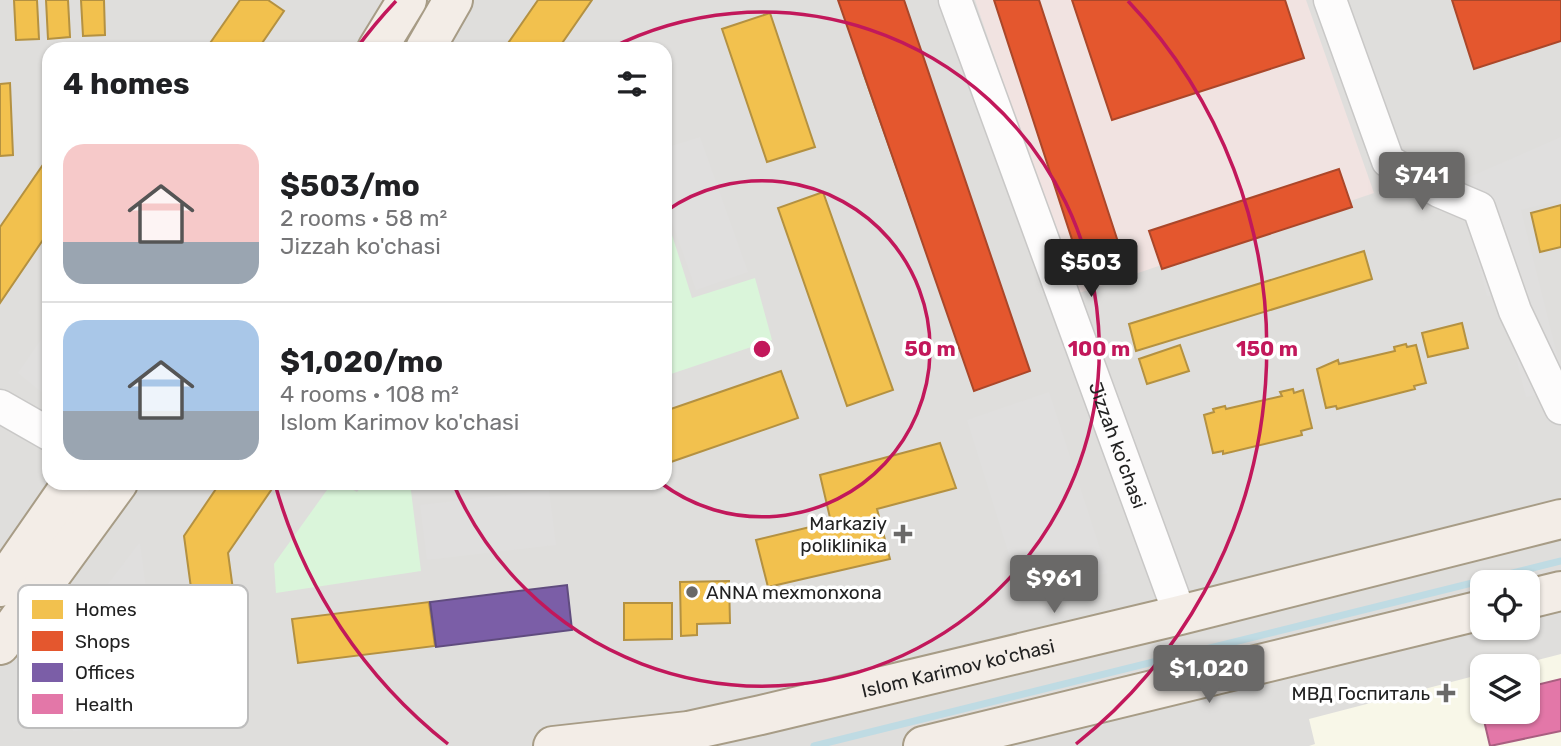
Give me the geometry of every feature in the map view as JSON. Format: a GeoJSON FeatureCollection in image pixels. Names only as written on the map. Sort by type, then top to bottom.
{"type":"FeatureCollection","features":[{"type":"Feature","properties":{"kind":"main road"},"geometry":{"type":"LineString","coordinates":[[381,42],[407,0]]}},
{"type":"Feature","properties":{"kind":"main road"},"geometry":{"type":"LineString","coordinates":[[429,42],[453,0]]}},
{"type":"Feature","properties":{"kind":"main road"},"geometry":{"type":"LineString","coordinates":[[0,587],[67,490]]}},
{"type":"Feature","properties":{"kind":"main road"},"geometry":{"type":"LineString","coordinates":[[44,585],[113,490]]}},
{"type":"Feature","properties":{"kind":"main road","name":"Islom Karimov ko'chasi"},"geometry":{"type":"LineString","coordinates":[[553,746],[688,731],[1180,615],[1561,519]]}},
{"type":"Feature","properties":{"kind":"main road"},"geometry":{"type":"LineString","coordinates":[[1540,596],[1561,591]]}},
{"type":"Feature","properties":{"kind":"main road"},"geometry":{"type":"LineString","coordinates":[[923,746],[1470,613]]}},
{"type":"Feature","properties":{"kind":"main road"},"geometry":{"type":"LineString","coordinates":[[0,645],[18,620]]}},
{"type":"Feature","properties":{"kind":"street","name":"Jizzah ko'chasi"},"geometry":{"type":"LineString","coordinates":[[955,0],[1180,615]]}},
{"type":"Feature","properties":{"kind":"street"},"geometry":{"type":"LineString","coordinates":[[1330,0],[1388,161],[1439,191],[1479,208],[1516,311],[1561,408]]}},
{"type":"Feature","properties":{"kind":"street"},"geometry":{"type":"LineString","coordinates":[[0,406],[42,430]]}},
{"type":"Feature","properties":{"kind":"shaded area"},"geometry":{"type":"Polygon","coordinates":[[[0,0],[1561,0],[1561,746],[0,746],[0,0]]]}},
{"type":"Feature","properties":{"kind":"shaded area"},"geometry":{"type":"Polygon","coordinates":[[[975,0],[1306,0],[1374,193],[1076,294],[975,0]]]}},
{"type":"Feature","properties":{"kind":"shaded area"},"geometry":{"type":"Polygon","coordinates":[[[700,137],[748,272],[696,290],[672,222],[672,146],[700,137]]]}},
{"type":"Feature","properties":{"kind":"shaded area"},"geometry":{"type":"Polygon","coordinates":[[[1561,137],[1561,200],[1521,210],[1561,371],[1561,390],[1526,397],[1500,294],[1487,296],[1456,183],[1561,137]]]}},
{"type":"Feature","properties":{"kind":"shaded area"},"geometry":{"type":"Polygon","coordinates":[[[42,338],[42,392],[18,373],[42,338]]]}},
{"type":"Feature","properties":{"kind":"shaded area"},"geometry":{"type":"Polygon","coordinates":[[[1049,392],[1108,573],[1022,596],[967,420],[1049,392]]]}},
{"type":"Feature","properties":{"kind":"shaded area"},"geometry":{"type":"Polygon","coordinates":[[[549,490],[556,545],[427,560],[420,505],[549,490]]]}},
{"type":"Feature","properties":{"kind":"shaded area"},"geometry":{"type":"Polygon","coordinates":[[[140,542],[145,585],[107,585],[140,542]]]}},
{"type":"Feature","properties":{"kind":"shaded area","name":"МВД Госпиталь"},"geometry":{"type":"Polygon","coordinates":[[[1561,654],[1561,746],[1309,746],[1315,744],[1309,719],[1470,677],[1470,724],[1540,724],[1540,659],[1561,654]]]}},
{"type":"Feature","properties":{"kind":"shaded area"},"geometry":{"type":"Polygon","coordinates":[[[72,728],[118,728],[73,731],[72,728]]]}},
{"type":"Feature","properties":{"kind":"green space"},"geometry":{"type":"Polygon","coordinates":[[[672,235],[692,298],[755,278],[772,340],[672,374],[672,235]]]}},
{"type":"Feature","properties":{"kind":"green space"},"geometry":{"type":"Polygon","coordinates":[[[327,490],[411,490],[421,571],[276,593],[274,564],[327,490]]]}},
{"type":"Feature","properties":{"kind":"building: Homes"},"geometry":{"type":"Polygon","coordinates":[[[14,0],[37,0],[39,39],[16,40],[14,0]]]}},
{"type":"Feature","properties":{"kind":"building: Homes"},"geometry":{"type":"Polygon","coordinates":[[[46,0],[68,0],[70,37],[48,39],[46,0]]]}},
{"type":"Feature","properties":{"kind":"building: Homes"},"geometry":{"type":"Polygon","coordinates":[[[81,0],[104,0],[105,35],[83,36],[81,0]]]}},
{"type":"Feature","properties":{"kind":"building: Homes"},"geometry":{"type":"Polygon","coordinates":[[[240,0],[268,0],[284,11],[263,42],[211,42],[240,0]]]}},
{"type":"Feature","properties":{"kind":"building: Homes"},"geometry":{"type":"Polygon","coordinates":[[[538,0],[592,0],[563,42],[509,42],[538,0]]]}},
{"type":"Feature","properties":{"kind":"building: Homes"},"geometry":{"type":"Polygon","coordinates":[[[839,0],[892,0],[903,32],[856,49],[839,0]]]}},
{"type":"Feature","properties":{"kind":"building: Homes"},"geometry":{"type":"Polygon","coordinates":[[[770,13],[815,147],[767,162],[722,29],[770,13]]]}},
{"type":"Feature","properties":{"kind":"building: Homes"},"geometry":{"type":"Polygon","coordinates":[[[911,55],[962,200],[914,217],[863,72],[911,55]]]}},
{"type":"Feature","properties":{"kind":"building: Homes"},"geometry":{"type":"Polygon","coordinates":[[[10,83],[13,155],[0,156],[0,84],[10,83]]]}},
{"type":"Feature","properties":{"kind":"building: Homes"},"geometry":{"type":"Polygon","coordinates":[[[42,166],[42,241],[0,303],[0,227],[42,166]]]}},
{"type":"Feature","properties":{"kind":"building: Homes"},"geometry":{"type":"Polygon","coordinates":[[[823,192],[893,390],[847,406],[778,208],[823,192]]]}},
{"type":"Feature","properties":{"kind":"building: Homes"},"geometry":{"type":"Polygon","coordinates":[[[1561,205],[1561,247],[1540,252],[1531,213],[1561,205]]]}},
{"type":"Feature","properties":{"kind":"building: Homes"},"geometry":{"type":"Polygon","coordinates":[[[972,223],[1023,368],[975,385],[925,240],[972,223]]]}},
{"type":"Feature","properties":{"kind":"building: Homes"},"geometry":{"type":"Polygon","coordinates":[[[1364,251],[1372,279],[1136,351],[1129,324],[1364,251]]]}},
{"type":"Feature","properties":{"kind":"building: Homes"},"geometry":{"type":"Polygon","coordinates":[[[1462,323],[1468,348],[1428,357],[1422,333],[1462,323]]]}},
{"type":"Feature","properties":{"kind":"building: Homes"},"geometry":{"type":"Polygon","coordinates":[[[1406,344],[1407,347],[1416,345],[1426,383],[1414,386],[1415,389],[1337,409],[1336,406],[1326,408],[1317,369],[1338,360],[1339,364],[1395,351],[1394,347],[1406,344]]]}},
{"type":"Feature","properties":{"kind":"building: Homes"},"geometry":{"type":"Polygon","coordinates":[[[1180,345],[1189,371],[1147,384],[1139,359],[1180,345]]]}},
{"type":"Feature","properties":{"kind":"building: Homes"},"geometry":{"type":"Polygon","coordinates":[[[781,371],[798,418],[672,462],[672,409],[781,371]]]}},
{"type":"Feature","properties":{"kind":"building: Homes"},"geometry":{"type":"Polygon","coordinates":[[[1293,389],[1294,393],[1303,390],[1312,428],[1301,431],[1302,435],[1223,454],[1223,451],[1213,453],[1204,415],[1225,406],[1226,409],[1282,396],[1280,392],[1293,389]]]}},
{"type":"Feature","properties":{"kind":"building: Homes"},"geometry":{"type":"Polygon","coordinates":[[[940,443],[956,488],[877,509],[890,559],[768,587],[756,540],[831,522],[820,475],[940,443]]]}},
{"type":"Feature","properties":{"kind":"building: Homes"},"geometry":{"type":"Polygon","coordinates":[[[215,490],[271,490],[228,553],[232,585],[191,585],[184,536],[215,490]]]}},
{"type":"Feature","properties":{"kind":"building: Homes"},"geometry":{"type":"Polygon","coordinates":[[[729,581],[730,623],[697,624],[697,635],[681,636],[680,582],[729,581]]]}},
{"type":"Feature","properties":{"kind":"building: Homes"},"geometry":{"type":"Polygon","coordinates":[[[429,602],[435,646],[298,663],[292,619],[429,602]]]}},
{"type":"Feature","properties":{"kind":"building: Homes"},"geometry":{"type":"Polygon","coordinates":[[[624,603],[672,603],[672,639],[624,640],[624,603]]]}},
{"type":"Feature","properties":{"kind":"building: Shops"},"geometry":{"type":"Polygon","coordinates":[[[838,0],[904,0],[1030,371],[974,391],[838,0]]]}},
{"type":"Feature","properties":{"kind":"building: Shops"},"geometry":{"type":"Polygon","coordinates":[[[994,0],[1039,0],[1121,251],[1080,264],[994,0]]]}},
{"type":"Feature","properties":{"kind":"building: Shops"},"geometry":{"type":"Polygon","coordinates":[[[1072,0],[1285,0],[1304,58],[1112,120],[1072,0]]]}},
{"type":"Feature","properties":{"kind":"building: Shops"},"geometry":{"type":"Polygon","coordinates":[[[1452,0],[1561,0],[1561,41],[1474,69],[1452,0]]]}},
{"type":"Feature","properties":{"kind":"building: Shops"},"geometry":{"type":"Polygon","coordinates":[[[1339,169],[1352,207],[1162,269],[1149,231],[1339,169]]]}},
{"type":"Feature","properties":{"kind":"building: Offices"},"geometry":{"type":"Polygon","coordinates":[[[567,585],[572,630],[436,647],[430,602],[567,585]]]}},
{"type":"Feature","properties":{"kind":"building: Health"},"geometry":{"type":"Polygon","coordinates":[[[1561,679],[1561,731],[1490,746],[1485,724],[1540,724],[1540,684],[1561,679]]]}},
{"type":"Feature","properties":{"kind":"waterway"},"geometry":{"type":"LineString","coordinates":[[814,746],[1561,561]]}},
{"type":"Feature","properties":{"kind":"place","name":"Markaziy poliklinika"},"geometry":{"type":"Point","coordinates":[903,534]}},
{"type":"Feature","properties":{"kind":"place","name":"ANNA mexmonxona"},"geometry":{"type":"Point","coordinates":[692,592]}},
{"type":"Feature","properties":{"kind":"place","name":"МВД Госпиталь"},"geometry":{"type":"Point","coordinates":[1446,693]}}]}
